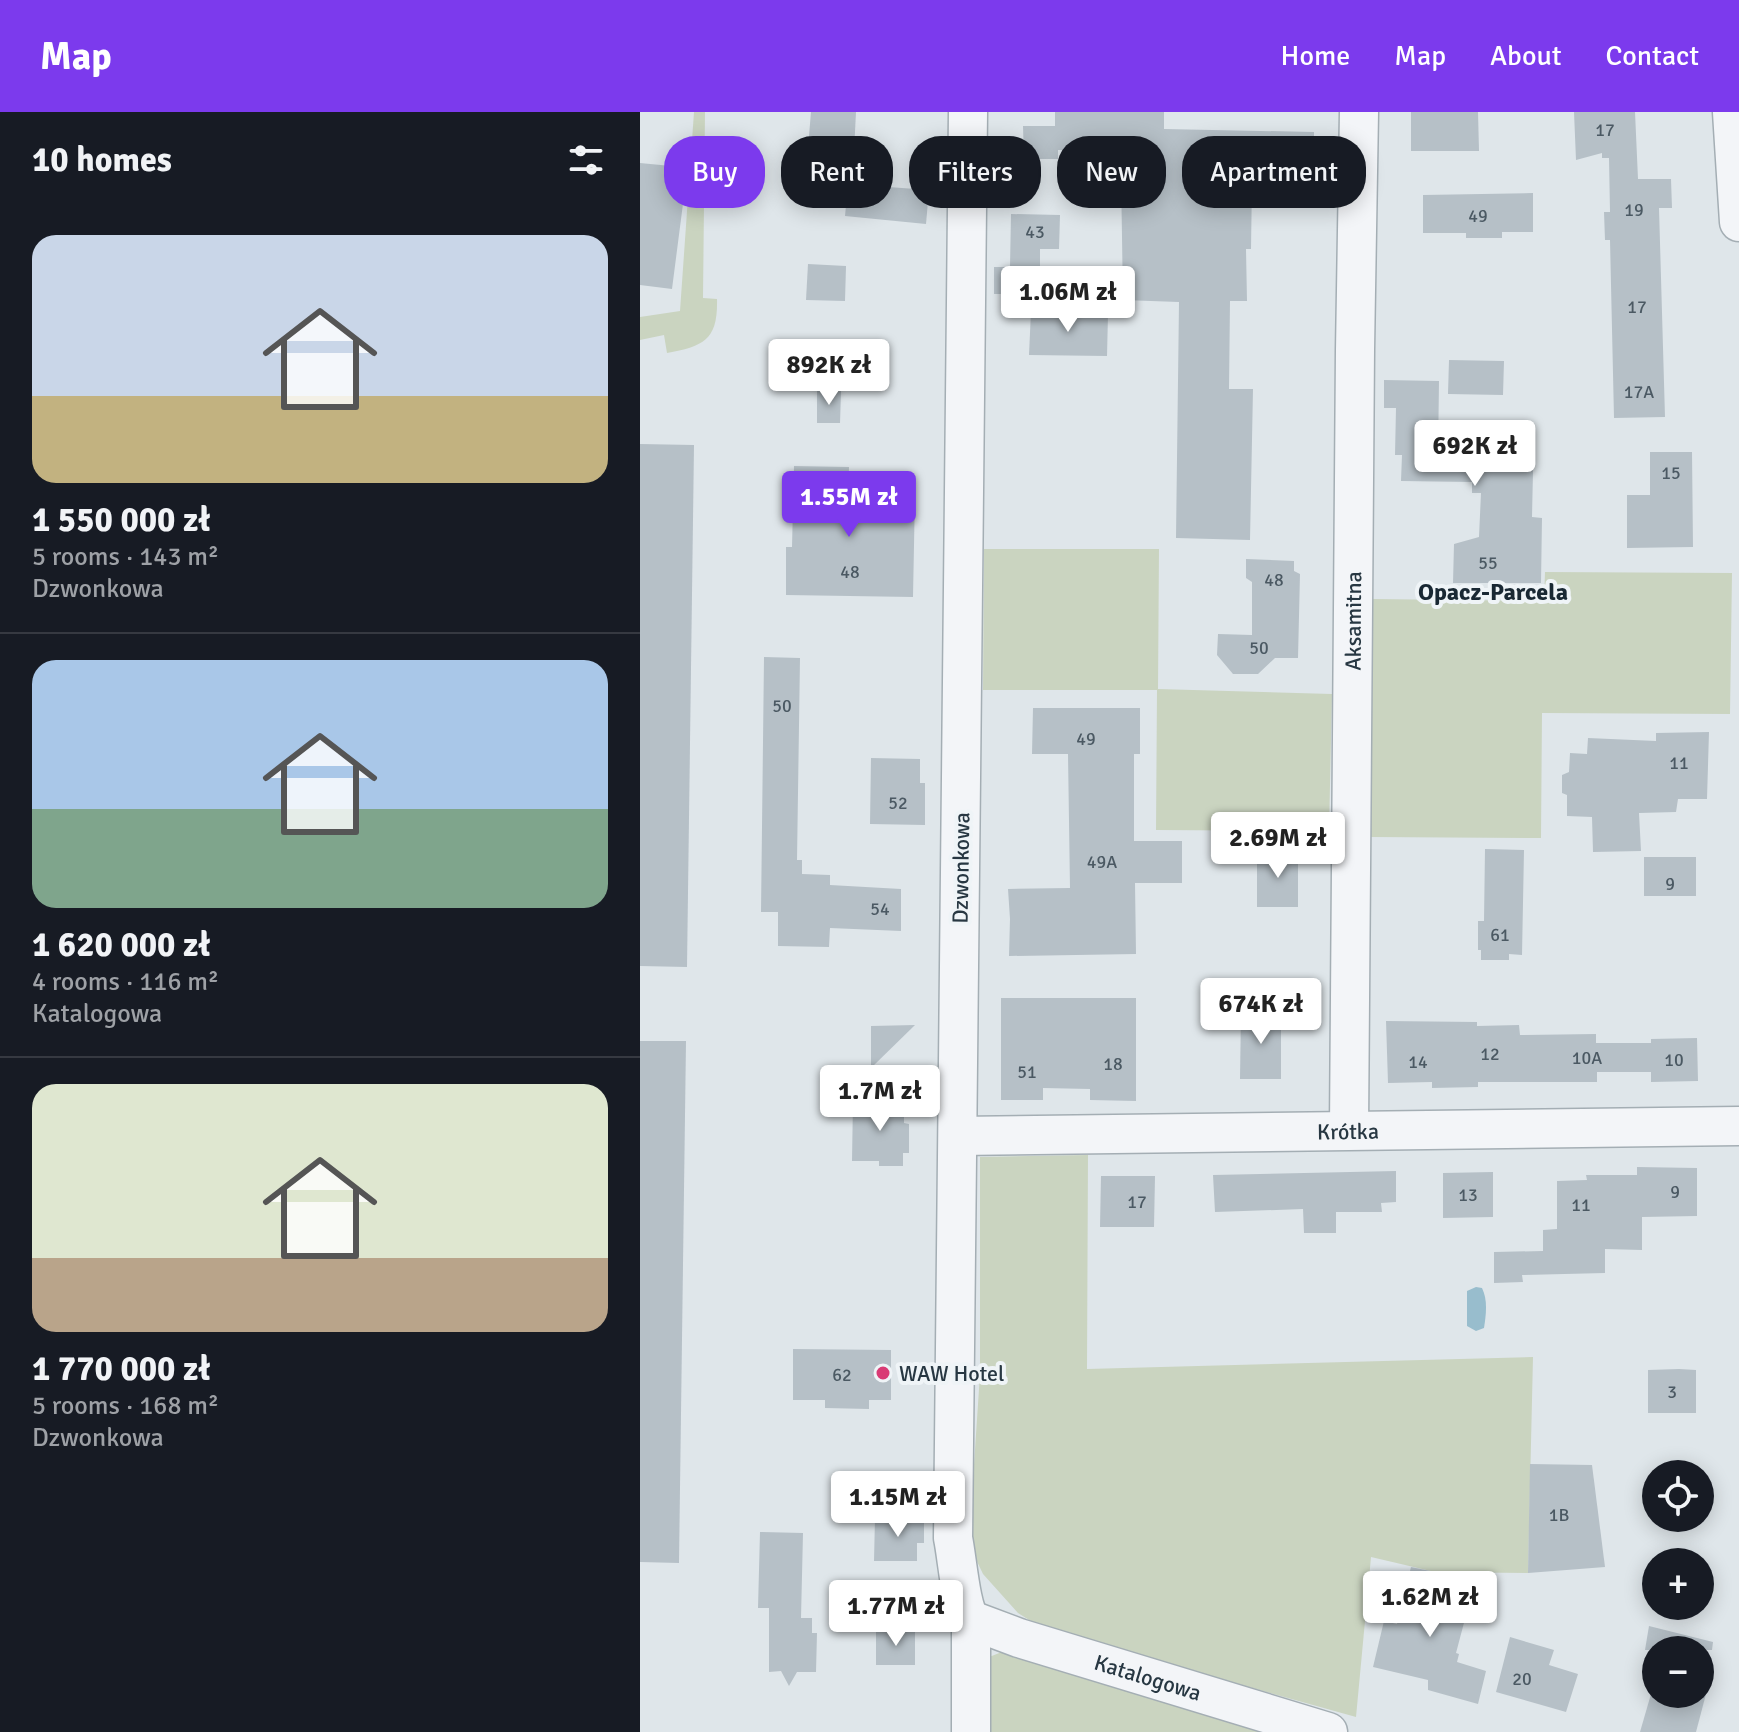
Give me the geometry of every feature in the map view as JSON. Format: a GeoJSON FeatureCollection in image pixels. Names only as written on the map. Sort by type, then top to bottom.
{"type":"FeatureCollection","features":[{"type":"Feature","properties":{"kind":"street","name":"Dzwonkowa"},"geometry":{"type":"LineString","coordinates":[[968,112],[953,1538],[964,1611],[971,1620],[971,1732]]}},
{"type":"Feature","properties":{"kind":"street","name":"Aksamitna"},"geometry":{"type":"LineString","coordinates":[[1349,1129],[1359,112]]}},
{"type":"Feature","properties":{"kind":"street"},"geometry":{"type":"LineString","coordinates":[[1732,112],[1739,222]]}},
{"type":"Feature","properties":{"kind":"street","name":"Krótka"},"geometry":{"type":"LineString","coordinates":[[958,1136],[1739,1126]]}},
{"type":"Feature","properties":{"kind":"street","name":"Katalogowa"},"geometry":{"type":"LineString","coordinates":[[971,1620],[1035,1643],[1328,1732]]}},
{"type":"Feature","properties":{"kind":"green space"},"geometry":{"type":"Polygon","coordinates":[[[694,112],[705,112],[705,136],[692,136],[694,112]]]}},
{"type":"Feature","properties":{"kind":"green space"},"geometry":{"type":"Polygon","coordinates":[[[687,208],[704,208],[703,298],[717,299],[715,324],[699,344],[667,353],[664,335],[640,340],[640,317],[680,311],[687,208]]]}},
{"type":"Feature","properties":{"kind":"green space"},"geometry":{"type":"Polygon","coordinates":[[[984,549],[1159,549],[1158,689],[1332,694],[1329,831],[1156,830],[1157,690],[983,690],[984,549]]]}},
{"type":"Feature","properties":{"kind":"green space"},"geometry":{"type":"Polygon","coordinates":[[[1545,572],[1732,573],[1730,714],[1542,713],[1541,838],[1370,837],[1373,599],[1544,601],[1545,572]]]}},
{"type":"Feature","properties":{"kind":"green space"},"geometry":{"type":"Polygon","coordinates":[[[1088,1155],[1087,1369],[1533,1357],[1528,1573],[1435,1572],[1371,1557],[1356,1717],[1045,1630],[1018,1613],[983,1574],[972,1551],[970,1525],[980,1374],[980,1157],[1088,1155]]]}},
{"type":"Feature","properties":{"kind":"green space"},"geometry":{"type":"Polygon","coordinates":[[[1007,1650],[1269,1732],[979,1732],[984,1659],[1007,1650]]]}},
{"type":"Feature","properties":{"kind":"water"},"geometry":{"type":"Polygon","coordinates":[[[1482,1288],[1486,1308],[1484,1328],[1476,1331],[1467,1326],[1467,1291],[1482,1288]]]}},
{"type":"Feature","properties":{"kind":"building"},"geometry":{"type":"Polygon","coordinates":[[[811,112],[856,112],[855,136],[809,136],[811,112]]]}},
{"type":"Feature","properties":{"kind":"building"},"geometry":{"type":"Polygon","coordinates":[[[1055,112],[1164,112],[1164,129],[1314,132],[1314,136],[1182,136],[1182,208],[1252,208],[1251,249],[1246,249],[1247,301],[1230,301],[1229,389],[1253,389],[1250,540],[1176,538],[1179,302],[1123,300],[1122,208],[1166,208],[1166,136],[1057,136],[1057,159],[1041,159],[1041,136],[1023,136],[1023,126],[1055,126],[1055,112]]]}},
{"type":"Feature","properties":{"kind":"building"},"geometry":{"type":"Polygon","coordinates":[[[1411,112],[1478,112],[1479,151],[1411,151],[1411,112]]]}},
{"type":"Feature","properties":{"kind":"building"},"geometry":{"type":"Polygon","coordinates":[[[1574,112],[1635,112],[1638,179],[1671,179],[1672,208],[1659,208],[1665,417],[1614,418],[1610,240],[1605,240],[1604,212],[1610,212],[1609,158],[1602,158],[1602,153],[1576,160],[1574,112]]]}},
{"type":"Feature","properties":{"kind":"building"},"geometry":{"type":"Polygon","coordinates":[[[640,163],[664,165],[664,208],[682,208],[672,289],[640,285],[640,163]]]}},
{"type":"Feature","properties":{"kind":"building"},"geometry":{"type":"Polygon","coordinates":[[[893,187],[909,189],[909,208],[927,208],[926,224],[845,216],[846,208],[893,208],[893,187]]]}},
{"type":"Feature","properties":{"kind":"building"},"geometry":{"type":"Polygon","coordinates":[[[1533,193],[1533,232],[1502,232],[1502,238],[1466,238],[1466,233],[1423,233],[1423,195],[1533,193]]]}},
{"type":"Feature","properties":{"kind":"building"},"geometry":{"type":"Polygon","coordinates":[[[1011,214],[1060,215],[1059,249],[1040,249],[1037,294],[994,294],[994,267],[1010,267],[1011,214]]]}},
{"type":"Feature","properties":{"kind":"building"},"geometry":{"type":"Polygon","coordinates":[[[808,264],[846,266],[845,301],[806,300],[808,264]]]}},
{"type":"Feature","properties":{"kind":"building"},"geometry":{"type":"Polygon","coordinates":[[[1031,311],[1108,314],[1107,356],[1029,355],[1031,311]]]}},
{"type":"Feature","properties":{"kind":"building"},"geometry":{"type":"Polygon","coordinates":[[[1449,360],[1504,361],[1503,395],[1448,394],[1449,360]]]}},
{"type":"Feature","properties":{"kind":"building"},"geometry":{"type":"Polygon","coordinates":[[[1384,380],[1439,381],[1438,454],[1449,455],[1453,460],[1500,461],[1500,426],[1534,427],[1532,517],[1542,518],[1541,583],[1453,583],[1454,544],[1479,537],[1481,493],[1472,493],[1472,482],[1401,481],[1402,455],[1395,455],[1396,408],[1384,408],[1384,380]]]}},
{"type":"Feature","properties":{"kind":"building"},"geometry":{"type":"Polygon","coordinates":[[[817,391],[841,391],[840,423],[817,423],[817,391]]]}},
{"type":"Feature","properties":{"kind":"building"},"geometry":{"type":"Polygon","coordinates":[[[640,444],[694,445],[687,967],[640,966],[640,444]]]}},
{"type":"Feature","properties":{"kind":"building"},"geometry":{"type":"Polygon","coordinates":[[[1650,452],[1692,452],[1693,547],[1627,548],[1627,495],[1650,495],[1650,452]]]}},
{"type":"Feature","properties":{"kind":"building"},"geometry":{"type":"Polygon","coordinates":[[[794,466],[849,467],[848,493],[915,494],[913,597],[786,595],[786,547],[792,547],[794,466]]]}},
{"type":"Feature","properties":{"kind":"building"},"geometry":{"type":"Polygon","coordinates":[[[1246,559],[1294,561],[1294,571],[1300,574],[1298,658],[1275,658],[1258,674],[1233,674],[1217,655],[1218,634],[1252,635],[1252,582],[1246,578],[1246,559]]]}},
{"type":"Feature","properties":{"kind":"building"},"geometry":{"type":"Polygon","coordinates":[[[764,657],[800,658],[797,860],[802,860],[802,874],[830,875],[830,885],[901,889],[901,931],[830,928],[829,947],[778,946],[778,912],[761,912],[764,657]]]}},
{"type":"Feature","properties":{"kind":"building"},"geometry":{"type":"Polygon","coordinates":[[[1033,708],[1140,708],[1140,754],[1134,754],[1134,841],[1182,841],[1182,883],[1135,883],[1136,954],[1009,956],[1008,889],[1070,888],[1068,754],[1032,754],[1033,708]]]}},
{"type":"Feature","properties":{"kind":"building"},"geometry":{"type":"Polygon","coordinates":[[[1709,732],[1707,799],[1678,799],[1676,812],[1639,813],[1641,851],[1593,852],[1592,817],[1567,816],[1567,795],[1562,793],[1562,775],[1569,772],[1570,753],[1587,754],[1588,738],[1656,741],[1656,733],[1709,732]]]}},
{"type":"Feature","properties":{"kind":"building"},"geometry":{"type":"Polygon","coordinates":[[[871,758],[920,759],[920,783],[925,783],[925,825],[870,824],[871,758]]]}},
{"type":"Feature","properties":{"kind":"building"},"geometry":{"type":"Polygon","coordinates":[[[1485,849],[1524,850],[1522,955],[1509,954],[1509,960],[1481,960],[1481,950],[1478,950],[1478,921],[1484,921],[1485,849]]]}},
{"type":"Feature","properties":{"kind":"building"},"geometry":{"type":"Polygon","coordinates":[[[1257,853],[1298,853],[1298,907],[1257,907],[1257,853]]]}},
{"type":"Feature","properties":{"kind":"building"},"geometry":{"type":"Polygon","coordinates":[[[1644,857],[1696,857],[1696,896],[1644,896],[1644,857]]]}},
{"type":"Feature","properties":{"kind":"building"},"geometry":{"type":"Polygon","coordinates":[[[1001,998],[1136,998],[1136,1101],[1090,1100],[1090,1089],[1043,1088],[1043,1100],[1001,1100],[1001,998]]]}},
{"type":"Feature","properties":{"kind":"building"},"geometry":{"type":"Polygon","coordinates":[[[1241,1012],[1281,1013],[1281,1079],[1240,1079],[1241,1012]]]}},
{"type":"Feature","properties":{"kind":"building"},"geometry":{"type":"Polygon","coordinates":[[[1386,1021],[1519,1025],[1520,1035],[1596,1034],[1596,1043],[1651,1043],[1651,1039],[1697,1038],[1698,1081],[1651,1082],[1651,1072],[1597,1072],[1597,1082],[1478,1082],[1478,1087],[1432,1088],[1432,1082],[1388,1083],[1386,1021]]]}},
{"type":"Feature","properties":{"kind":"building"},"geometry":{"type":"Polygon","coordinates":[[[915,1025],[871,1068],[871,1026],[915,1025]]]}},
{"type":"Feature","properties":{"kind":"building"},"geometry":{"type":"Polygon","coordinates":[[[640,1041],[686,1041],[679,1563],[640,1562],[640,1041]]]}},
{"type":"Feature","properties":{"kind":"building"},"geometry":{"type":"Polygon","coordinates":[[[853,1100],[904,1102],[904,1123],[909,1124],[909,1153],[903,1153],[903,1166],[879,1166],[879,1161],[852,1161],[853,1100]]]}},
{"type":"Feature","properties":{"kind":"building"},"geometry":{"type":"Polygon","coordinates":[[[1637,1167],[1697,1168],[1697,1216],[1642,1217],[1642,1250],[1605,1249],[1605,1273],[1522,1275],[1523,1282],[1494,1283],[1494,1252],[1543,1251],[1543,1230],[1557,1229],[1557,1181],[1587,1180],[1586,1175],[1637,1175],[1637,1167]]]}},
{"type":"Feature","properties":{"kind":"building"},"geometry":{"type":"Polygon","coordinates":[[[1396,1171],[1396,1202],[1381,1203],[1382,1212],[1336,1212],[1336,1233],[1304,1233],[1303,1209],[1215,1212],[1213,1175],[1396,1171]]]}},
{"type":"Feature","properties":{"kind":"building"},"geometry":{"type":"Polygon","coordinates":[[[1493,1172],[1493,1217],[1443,1218],[1443,1173],[1493,1172]]]}},
{"type":"Feature","properties":{"kind":"building"},"geometry":{"type":"Polygon","coordinates":[[[1101,1176],[1155,1176],[1154,1227],[1100,1227],[1101,1176]]]}},
{"type":"Feature","properties":{"kind":"building"},"geometry":{"type":"Polygon","coordinates":[[[793,1349],[891,1350],[891,1400],[869,1400],[869,1409],[825,1408],[825,1400],[793,1400],[793,1349]]]}},
{"type":"Feature","properties":{"kind":"building"},"geometry":{"type":"Polygon","coordinates":[[[1648,1370],[1696,1370],[1696,1413],[1648,1413],[1648,1370]]]}},
{"type":"Feature","properties":{"kind":"building"},"geometry":{"type":"Polygon","coordinates":[[[1530,1464],[1592,1465],[1605,1567],[1528,1573],[1530,1464]]]}},
{"type":"Feature","properties":{"kind":"building"},"geometry":{"type":"Polygon","coordinates":[[[875,1518],[924,1519],[924,1543],[917,1543],[917,1561],[874,1561],[875,1518]]]}},
{"type":"Feature","properties":{"kind":"building"},"geometry":{"type":"Polygon","coordinates":[[[760,1532],[803,1533],[801,1618],[812,1618],[812,1633],[817,1633],[816,1672],[797,1672],[789,1686],[781,1671],[769,1672],[769,1608],[758,1608],[760,1532]]]}},
{"type":"Feature","properties":{"kind":"building"},"geometry":{"type":"Polygon","coordinates":[[[1411,1567],[1435,1572],[1433,1582],[1467,1586],[1462,1618],[1465,1619],[1456,1653],[1459,1654],[1457,1662],[1486,1671],[1478,1704],[1428,1690],[1428,1680],[1373,1667],[1384,1621],[1397,1624],[1411,1567]]]}},
{"type":"Feature","properties":{"kind":"building"},"geometry":{"type":"Polygon","coordinates":[[[1649,1626],[1689,1636],[1647,1636],[1649,1626]]]}},
{"type":"Feature","properties":{"kind":"building"},"geometry":{"type":"Polygon","coordinates":[[[915,1630],[915,1665],[876,1665],[876,1631],[915,1630]]]}},
{"type":"Feature","properties":{"kind":"building"},"geometry":{"type":"Polygon","coordinates":[[[1510,1637],[1554,1650],[1549,1665],[1578,1674],[1566,1712],[1496,1692],[1510,1637]]]}},
{"type":"Feature","properties":{"kind":"building"},"geometry":{"type":"Polygon","coordinates":[[[1647,1708],[1702,1708],[1696,1732],[1640,1732],[1647,1708]]]}},
{"type":"Feature","properties":{"kind":"place","name":"WAW Hotel"},"geometry":{"type":"Point","coordinates":[883,1373]}},
{"type":"Feature","properties":{"kind":"district","name":"Opacz-Parcela"},"geometry":{"type":"Point","coordinates":[1493,592]}}]}
